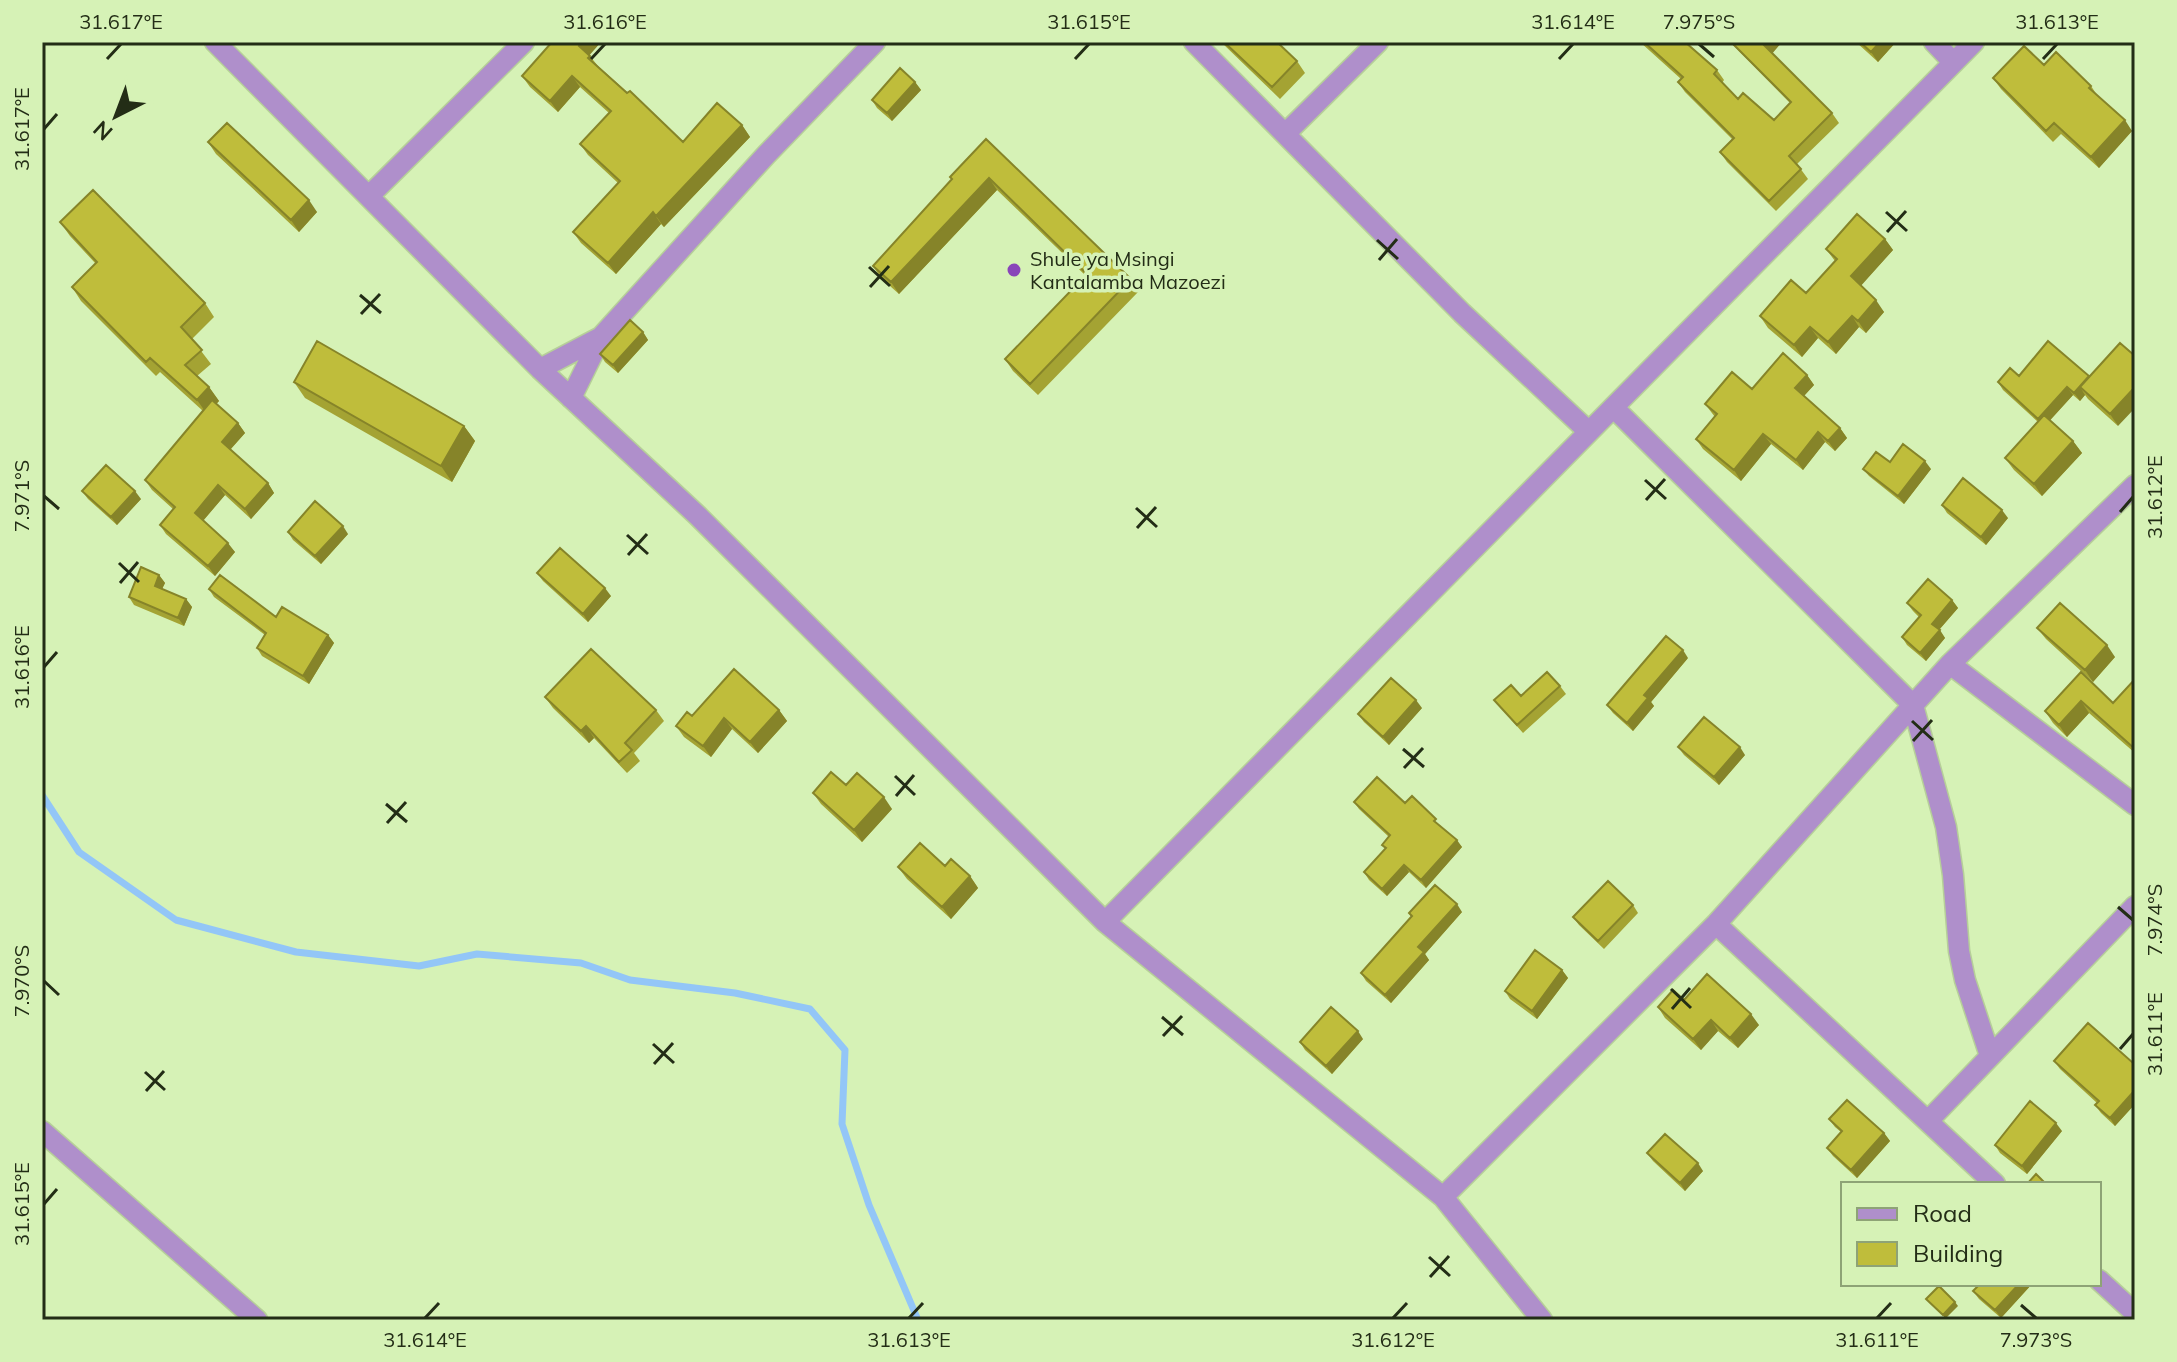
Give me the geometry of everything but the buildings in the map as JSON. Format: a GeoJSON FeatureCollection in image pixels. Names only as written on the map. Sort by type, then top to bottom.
{"type":"FeatureCollection","features":[{"type":"Feature","properties":{"kind":"street"},"geometry":{"type":"LineString","coordinates":[[215,42],[540,369],[708,526],[1105,922],[1443,1197],[1542,1320]]}},
{"type":"Feature","properties":{"kind":"street"},"geometry":{"type":"LineString","coordinates":[[369,196],[524,42]]}},
{"type":"Feature","properties":{"kind":"street"},"geometry":{"type":"LineString","coordinates":[[571,398],[601,337],[766,155],[875,42]]}},
{"type":"Feature","properties":{"kind":"street"},"geometry":{"type":"LineString","coordinates":[[1194,42],[1462,313],[1588,431]]}},
{"type":"Feature","properties":{"kind":"street"},"geometry":{"type":"LineString","coordinates":[[1285,134],[1378,42]]}},
{"type":"Feature","properties":{"kind":"street"},"geometry":{"type":"LineString","coordinates":[[1934,42],[1953,62]]}},
{"type":"Feature","properties":{"kind":"street"},"geometry":{"type":"LineString","coordinates":[[1105,922],[1974,42]]}},
{"type":"Feature","properties":{"kind":"street"},"geometry":{"type":"LineString","coordinates":[[540,369],[601,337]]}},
{"type":"Feature","properties":{"kind":"street"},"geometry":{"type":"LineString","coordinates":[[1614,408],[1913,705],[1946,827],[1965,980],[1990,1056]]}},
{"type":"Feature","properties":{"kind":"street"},"geometry":{"type":"LineString","coordinates":[[1443,1197],[1716,924],[1950,664],[2135,485]]}},
{"type":"Feature","properties":{"kind":"street"},"geometry":{"type":"LineString","coordinates":[[1950,664],[2135,805]]}},
{"type":"Feature","properties":{"kind":"street"},"geometry":{"type":"LineString","coordinates":[[1928,1121],[2135,906]]}},
{"type":"Feature","properties":{"kind":"street"},"geometry":{"type":"LineString","coordinates":[[1716,924],[1993,1182]]}},
{"type":"Feature","properties":{"kind":"street"},"geometry":{"type":"LineString","coordinates":[[42,1131],[257,1320]]}},
{"type":"Feature","properties":{"kind":"street"},"geometry":{"type":"LineString","coordinates":[[2101,1282],[2135,1313]]}},
{"type":"Feature","properties":{"kind":"waterway"},"geometry":{"type":"LineString","coordinates":[[42,795],[79,852],[176,920],[296,952],[419,966],[477,954],[581,963],[630,980],[735,993],[810,1009],[845,1050],[842,1124],[869,1205],[918,1320]]}},
{"type":"Feature","properties":{"kind":"place","name":"Shule ya Msingi Kantalamba Mazoezi"},"geometry":{"type":"Point","coordinates":[1014,270]}}]}
